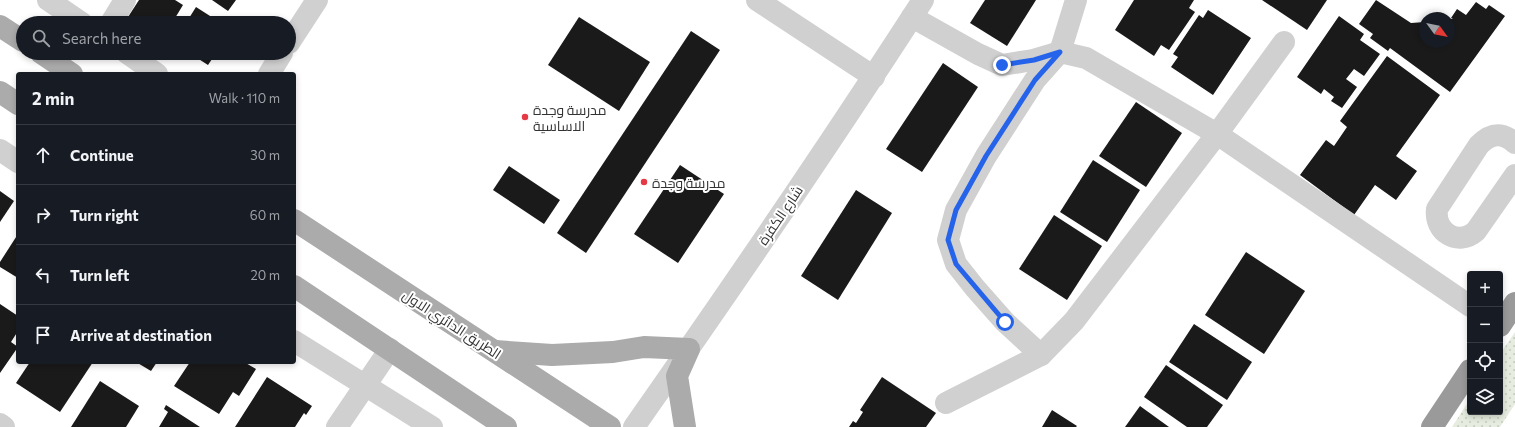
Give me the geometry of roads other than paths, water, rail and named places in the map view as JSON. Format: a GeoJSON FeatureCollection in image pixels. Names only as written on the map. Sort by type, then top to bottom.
{"type":"FeatureCollection","features":[{"type":"Feature","properties":{"kind":"highway"},"geometry":{"type":"LineString","coordinates":[[1503,321],[1515,303]]}},
{"type":"Feature","properties":{"kind":"highway"},"geometry":{"type":"LineString","coordinates":[[1432,427],[1467,374]]}},
{"type":"Feature","properties":{"kind":"main road"},"geometry":{"type":"LineString","coordinates":[[0,26],[16,36]]}},
{"type":"Feature","properties":{"kind":"main road"},"geometry":{"type":"LineString","coordinates":[[51,60],[69,72]]}},
{"type":"Feature","properties":{"kind":"main road"},"geometry":{"type":"LineString","coordinates":[[0,92],[16,103]]}},
{"type":"Feature","properties":{"kind":"main road","name":"الطريق الدائري الاول"},"geometry":{"type":"LineString","coordinates":[[296,221],[610,427]]}},
{"type":"Feature","properties":{"kind":"main road"},"geometry":{"type":"LineString","coordinates":[[296,287],[506,427]]}},
{"type":"Feature","properties":{"kind":"main road"},"geometry":{"type":"LineString","coordinates":[[492,350],[552,355],[613,352],[644,348],[688,349],[677,376],[684,427]]}},
{"type":"Feature","properties":{"kind":"street"},"geometry":{"type":"LineString","coordinates":[[48,0],[72,16]]}},
{"type":"Feature","properties":{"kind":"street"},"geometry":{"type":"LineString","coordinates":[[115,16],[125,0]]}},
{"type":"Feature","properties":{"kind":"street"},"geometry":{"type":"LineString","coordinates":[[296,32],[317,0]]}},
{"type":"Feature","properties":{"kind":"street"},"geometry":{"type":"LineString","coordinates":[[1041,356],[1005,322],[975,288],[956,264],[948,240],[956,210],[986,156],[1035,80],[1060,52],[1076,0]]}},
{"type":"Feature","properties":{"kind":"street"},"geometry":{"type":"LineString","coordinates":[[770,4],[874,77]]}},
{"type":"Feature","properties":{"kind":"street"},"geometry":{"type":"LineString","coordinates":[[918,9],[978,54],[1002,65],[1034,60],[1060,52],[1086,58],[1217,134],[1467,304]]}},
{"type":"Feature","properties":{"kind":"street","name":"شارع الكفرة"},"geometry":{"type":"LineString","coordinates":[[634,427],[874,77],[918,9]]}},
{"type":"Feature","properties":{"kind":"street"},"geometry":{"type":"LineString","coordinates":[[946,402],[1041,356],[1074,321],[1217,134],[1284,42]]}},
{"type":"Feature","properties":{"kind":"street"},"geometry":{"type":"LineString","coordinates":[[136,60],[154,72]]}},
{"type":"Feature","properties":{"kind":"street"},"geometry":{"type":"LineString","coordinates":[[270,72],[278,60]]}},
{"type":"Feature","properties":{"kind":"street"},"geometry":{"type":"LineString","coordinates":[[1514,140],[1502,135],[1493,136],[1485,139],[1479,145],[1437,209],[1437,222],[1441,228],[1453,237],[1460,238],[1471,235],[1476,231],[1515,175]]}},
{"type":"Feature","properties":{"kind":"street"},"geometry":{"type":"LineString","coordinates":[[0,150],[16,161]]}},
{"type":"Feature","properties":{"kind":"street"},"geometry":{"type":"LineString","coordinates":[[296,342],[432,427]]}},
{"type":"Feature","properties":{"kind":"street"},"geometry":{"type":"LineString","coordinates":[[337,427],[390,349]]}},
{"type":"Feature","properties":{"kind":"street"},"geometry":{"type":"LineString","coordinates":[[0,424],[4,427]]}},
{"type":"Feature","properties":{"kind":"place","name":"مدرسة وجدة الاساسية"},"geometry":{"type":"Point","coordinates":[525,117]}},
{"type":"Feature","properties":{"kind":"place","name":"مدرسة وجدة"},"geometry":{"type":"Point","coordinates":[644,182]}}]}
